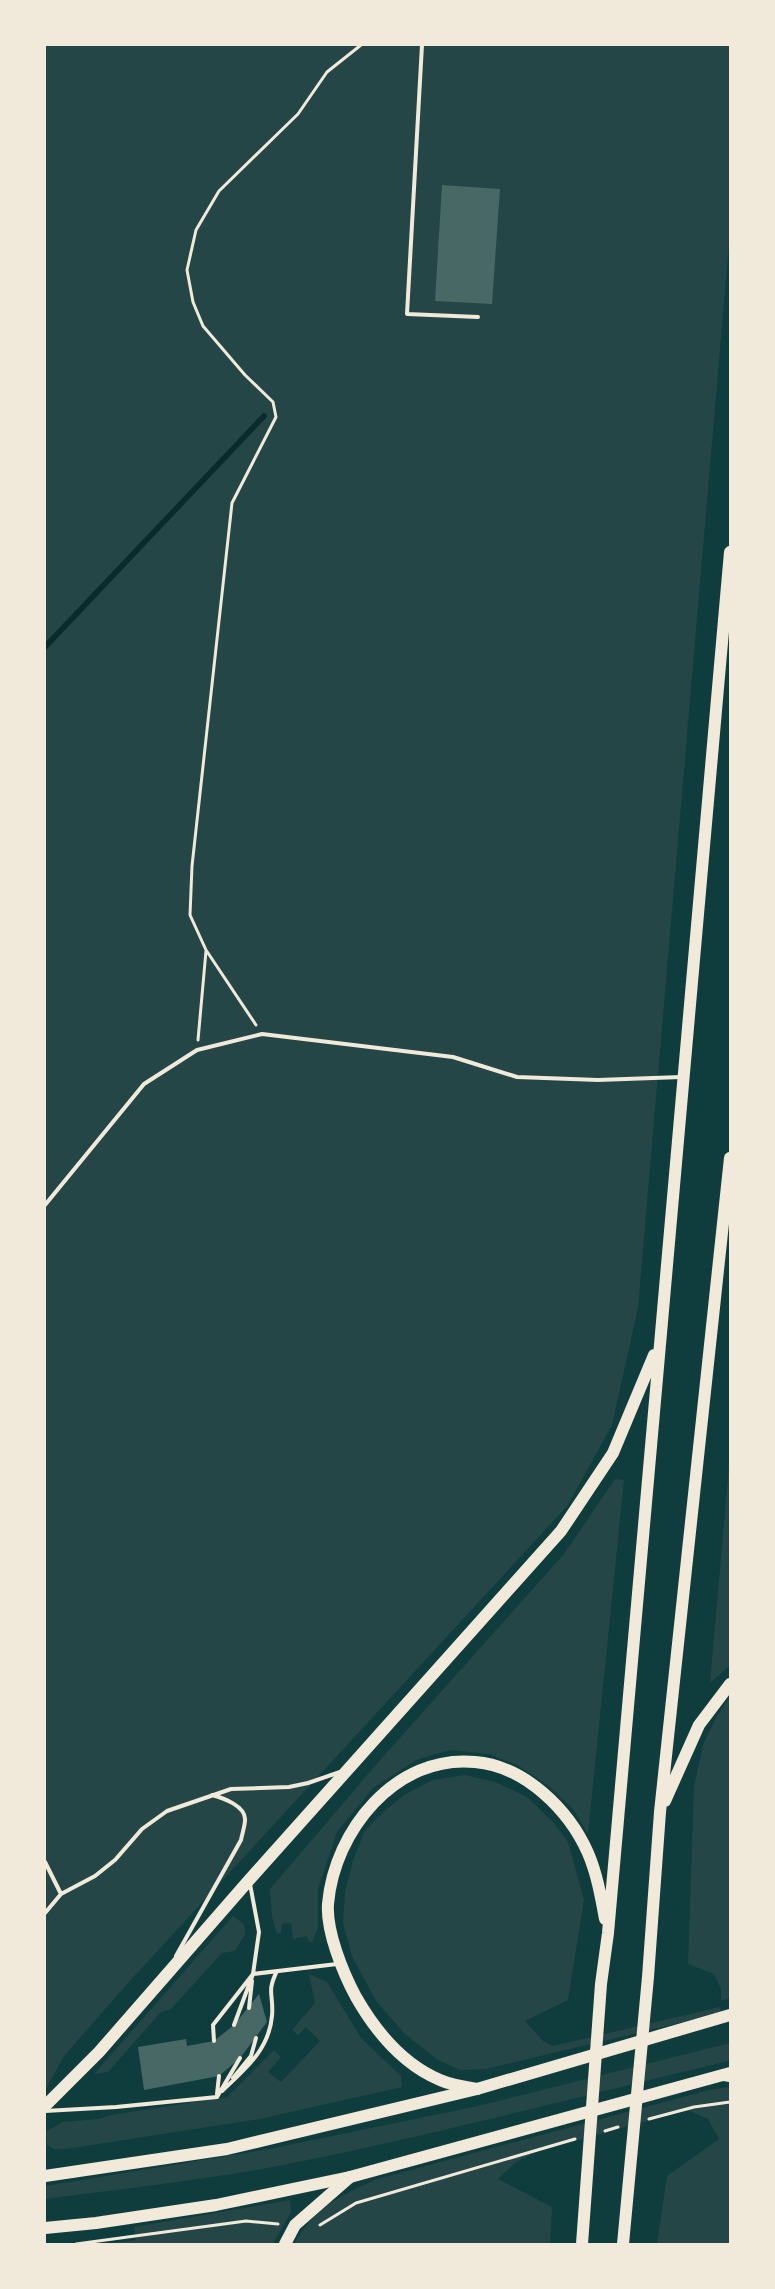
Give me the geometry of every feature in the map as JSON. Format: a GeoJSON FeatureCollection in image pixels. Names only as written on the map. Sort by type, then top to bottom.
{"type":"FeatureCollection","features":[{"type":"Feature","properties":{"kind":"main road"},"geometry":{"type":"LineString","coordinates":[[582,2244],[601,1984],[608,1933],[730,552]]}},
{"type":"Feature","properties":{"kind":"main road"},"geometry":{"type":"LineString","coordinates":[[623,2244],[648,1977],[660,1812],[730,1158]]}},
{"type":"Feature","properties":{"kind":"main road"},"geometry":{"type":"LineString","coordinates":[[45,2106],[99,2052],[250,1879],[561,1531],[613,1453],[660,1343]]}},
{"type":"Feature","properties":{"kind":"main road"},"geometry":{"type":"LineString","coordinates":[[660,1812],[699,1725],[730,1684]]}},
{"type":"Feature","properties":{"kind":"main road"},"geometry":{"type":"LineString","coordinates":[[477,2089],[441,2081],[399,2055],[381,2034],[361,2005],[340,1964],[328,1906],[332,1877],[346,1840],[366,1811],[389,1787],[420,1772],[446,1764],[476,1762],[505,1770],[533,1784],[556,1804],[575,1828],[588,1853],[598,1883],[608,1933]]}},
{"type":"Feature","properties":{"kind":"main road"},"geometry":{"type":"LineString","coordinates":[[45,2176],[226,2149],[477,2089],[730,2015]]}},
{"type":"Feature","properties":{"kind":"main road"},"geometry":{"type":"LineString","coordinates":[[45,2228],[96,2223],[216,2205],[350,2177],[728,2075]]}},
{"type":"Feature","properties":{"kind":"main road"},"geometry":{"type":"LineString","coordinates":[[285,2244],[295,2225],[350,2177]]}},
{"type":"Feature","properties":{"kind":"lane"},"geometry":{"type":"LineString","coordinates":[[422,45],[407,314],[478,317]]}},
{"type":"Feature","properties":{"kind":"lane"},"geometry":{"type":"LineString","coordinates":[[45,1206],[144,1084],[197,1050],[262,1034],[453,1057],[516,1077],[598,1080],[683,1076]]}},
{"type":"Feature","properties":{"kind":"lane"},"geometry":{"type":"LineString","coordinates":[[45,1913],[61,1894],[95,1876],[115,1860],[142,1829],[167,1811],[212,1794],[231,1790],[289,1787],[308,1783],[351,1768]]}},
{"type":"Feature","properties":{"kind":"lane"},"geometry":{"type":"LineString","coordinates":[[164,1977],[241,1840],[246,1819],[242,1811],[224,1798],[212,1794]]}},
{"type":"Feature","properties":{"kind":"lane"},"geometry":{"type":"LineString","coordinates":[[45,1862],[61,1894]]}},
{"type":"Feature","properties":{"kind":"lane"},"geometry":{"type":"LineString","coordinates":[[249,2008],[259,1932],[250,1879]]}},
{"type":"Feature","properties":{"kind":"lane"},"geometry":{"type":"LineString","coordinates":[[214,2041],[213,2026],[253,1974],[340,1964]]}},
{"type":"Feature","properties":{"kind":"lane"},"geometry":{"type":"LineString","coordinates":[[45,2111],[116,2107],[217,2097],[256,2057],[268,2038],[272,2015],[270,1986],[277,1971]]}},
{"type":"Feature","properties":{"kind":"lane"},"geometry":{"type":"LineString","coordinates":[[234,2025],[253,1974]]}},
{"type":"Feature","properties":{"kind":"lane"},"geometry":{"type":"LineString","coordinates":[[217,2097],[251,2056],[256,2038]]}},
{"type":"Feature","properties":{"kind":"lane"},"geometry":{"type":"LineString","coordinates":[[217,2097],[240,2058]]}},
{"type":"Feature","properties":{"kind":"lane"},"geometry":{"type":"LineString","coordinates":[[217,2097],[219,2076]]}},
{"type":"Feature","properties":{"kind":"path"},"geometry":{"type":"LineString","coordinates":[[262,1034],[206,950],[190,915],[192,866],[232,503],[276,417],[273,402],[245,375],[203,326],[193,302],[186,270],[196,230],[219,191],[298,114],[328,72],[361,45]]}},
{"type":"Feature","properties":{"kind":"path"},"geometry":{"type":"LineString","coordinates":[[197,1050],[206,950]]}},
{"type":"Feature","properties":{"kind":"path"},"geometry":{"type":"LineString","coordinates":[[646,2120],[694,2107],[730,2102]]}},
{"type":"Feature","properties":{"kind":"path"},"geometry":{"type":"LineString","coordinates":[[598,2133],[627,2125]]}},
{"type":"Feature","properties":{"kind":"path"},"geometry":{"type":"LineString","coordinates":[[76,2244],[246,2221],[322,2225],[356,2203],[579,2138]]}},
{"type":"Feature","properties":{"kind":"shaded area"},"geometry":{"type":"Polygon","coordinates":[[[45,45],[730,45],[730,232],[638,1308],[612,1425],[568,1505],[128,1983],[64,2056],[45,2091],[45,45]]]}},
{"type":"Feature","properties":{"kind":"shaded area"},"geometry":{"type":"Polygon","coordinates":[[[730,1456],[730,1665],[710,1683],[728,1477],[730,1456]]]}},
{"type":"Feature","properties":{"kind":"shaded area"},"geometry":{"type":"Polygon","coordinates":[[[615,1479],[624,1480],[588,1834],[573,1809],[550,1787],[519,1766],[489,1754],[450,1750],[416,1760],[373,1788],[337,1832],[318,1889],[318,1928],[312,1942],[309,1942],[307,1936],[293,1939],[291,1923],[282,1924],[281,1933],[277,1934],[272,1917],[270,1889],[381,1759],[564,1554],[615,1479]]]}},
{"type":"Feature","properties":{"kind":"shaded area"},"geometry":{"type":"Polygon","coordinates":[[[730,1697],[730,1998],[721,2001],[721,1989],[714,1974],[688,1964],[694,1787],[703,1745],[716,1718],[730,1697]]]}},
{"type":"Feature","properties":{"kind":"shaded area"},"geometry":{"type":"Polygon","coordinates":[[[465,1775],[495,1782],[527,1797],[553,1822],[568,1842],[584,1900],[568,2000],[525,2021],[543,2041],[553,2046],[720,2007],[721,2013],[486,2069],[460,2070],[438,2060],[405,2034],[376,2001],[352,1956],[343,1923],[345,1892],[353,1861],[364,1832],[382,1813],[404,1795],[433,1780],[465,1775]]]}},
{"type":"Feature","properties":{"kind":"shaded area"},"geometry":{"type":"Polygon","coordinates":[[[233,1916],[244,1924],[245,1934],[235,1951],[222,1953],[171,2009],[161,2012],[108,2072],[94,2074],[233,1916]]]}},
{"type":"Feature","properties":{"kind":"shaded area"},"geometry":{"type":"Polygon","coordinates":[[[309,1974],[327,1982],[361,2038],[401,2076],[402,2087],[260,2119],[66,2149],[54,2149],[47,2145],[46,2132],[62,2122],[99,2119],[111,2115],[227,2097],[274,2050],[281,2057],[268,2072],[281,2082],[320,2041],[306,2027],[298,2035],[292,2030],[315,2003],[309,1974]]]}},
{"type":"Feature","properties":{"kind":"shaded area"},"geometry":{"type":"Polygon","coordinates":[[[730,2043],[730,2060],[728,2061],[387,2143],[245,2172],[45,2199],[45,2186],[269,2149],[478,2106],[730,2043]]]}},
{"type":"Feature","properties":{"kind":"shaded area"},"geometry":{"type":"Polygon","coordinates":[[[730,2087],[730,2244],[657,2244],[667,2176],[719,2139],[708,2119],[687,2110],[538,2151],[516,2162],[498,2179],[552,2207],[550,2244],[294,2244],[310,2221],[330,2204],[377,2179],[709,2090],[730,2087]]]}},
{"type":"Feature","properties":{"kind":"shaded area"},"geometry":{"type":"Polygon","coordinates":[[[290,2200],[291,2212],[273,2244],[106,2244],[136,2240],[134,2227],[290,2200]]]}},
{"type":"Feature","properties":{"kind":"building"},"geometry":{"type":"Polygon","coordinates":[[[442,185],[500,189],[492,304],[435,301],[442,185]]]}},
{"type":"Feature","properties":{"kind":"building"},"geometry":{"type":"Polygon","coordinates":[[[259,1994],[267,2022],[240,2058],[219,2076],[144,2090],[138,2047],[186,2039],[187,2046],[214,2041],[234,2025],[259,1994]]]}},
{"type":"Feature","properties":{"kind":"waterway"},"geometry":{"type":"LineString","coordinates":[[45,647],[264,416]]}}]}
